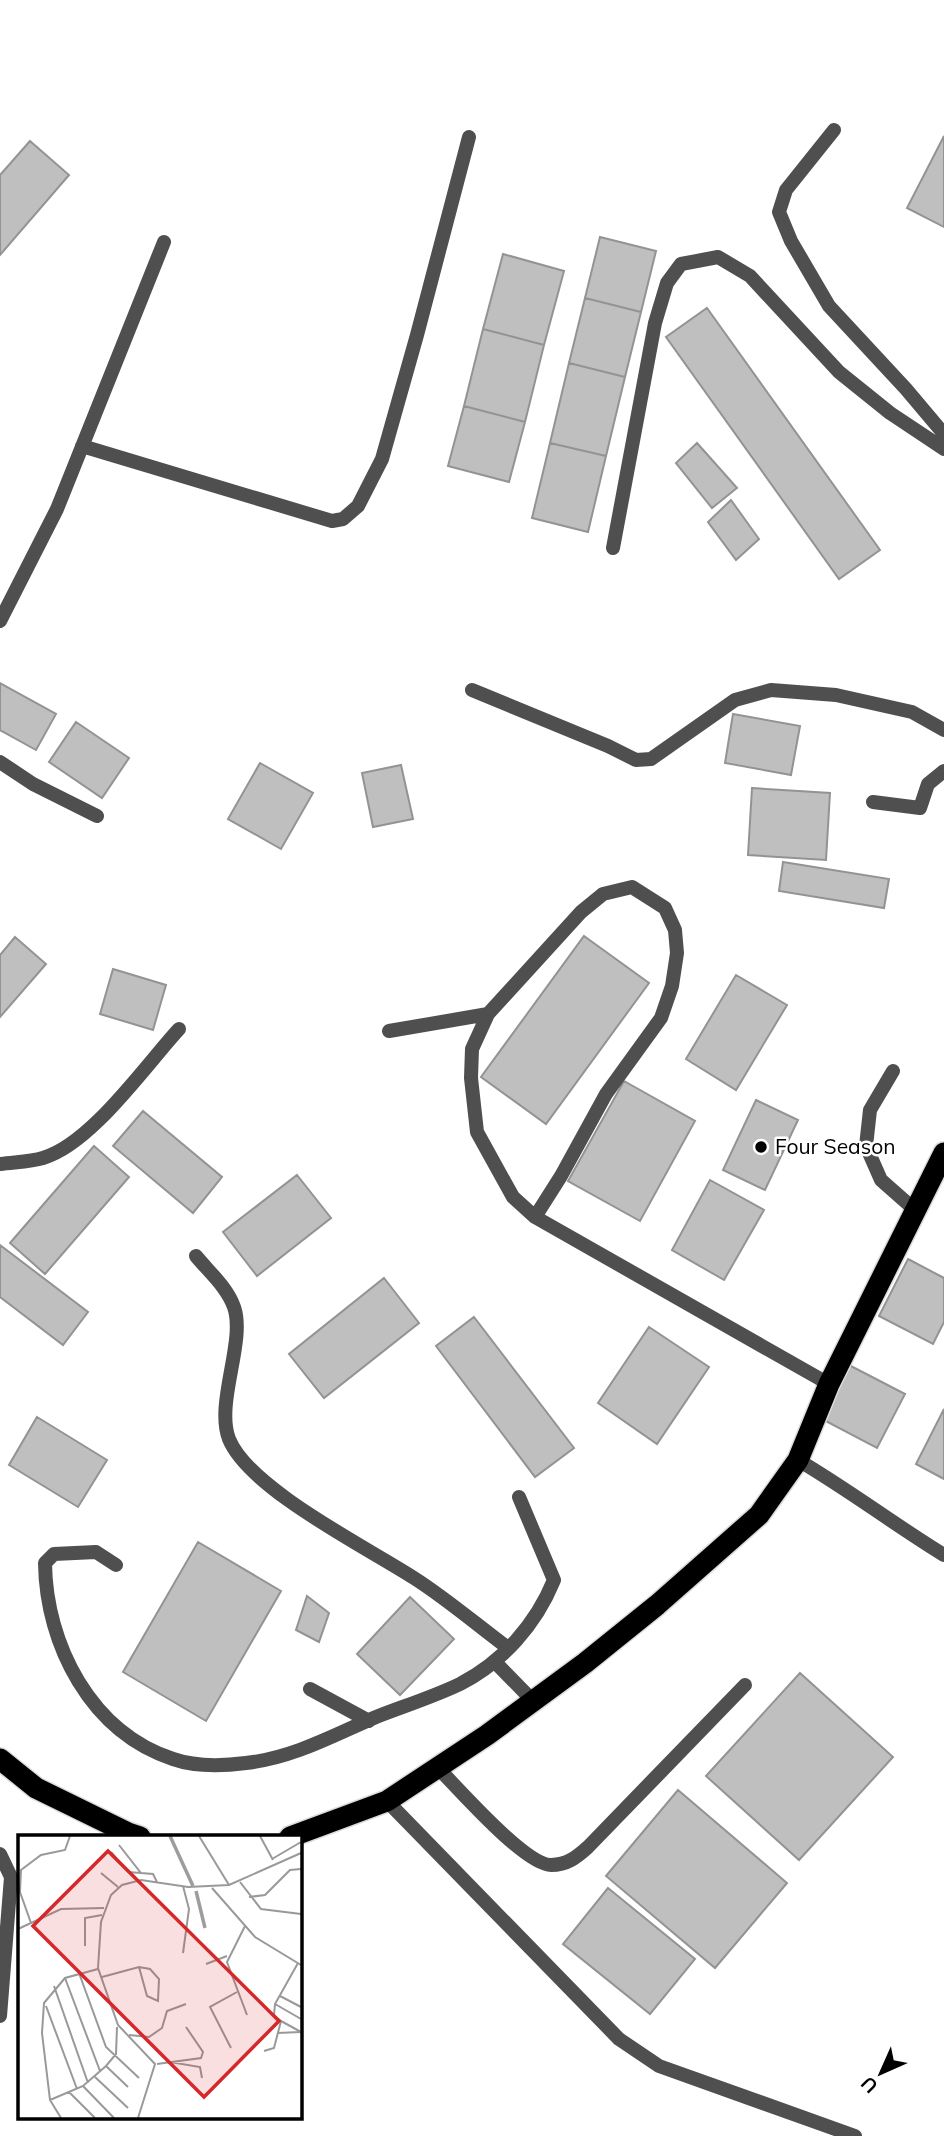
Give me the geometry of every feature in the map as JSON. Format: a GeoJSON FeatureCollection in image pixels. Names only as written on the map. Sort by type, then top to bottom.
{"type":"FeatureCollection","features":[{"type":"Feature","properties":{"kind":"highway"},"geometry":{"type":"LineString","coordinates":[[295,1835],[387,1801],[438,1768],[585,1663],[711,1560],[759,1515],[799,1460],[828,1384],[944,1153]]}},
{"type":"Feature","properties":{"kind":"highway"},"geometry":{"type":"LineString","coordinates":[[0,1759],[36,1788],[135,1835]]}},
{"type":"Feature","properties":{"kind":"street"},"geometry":{"type":"LineString","coordinates":[[834,130],[786,190],[779,212],[791,241],[829,306],[906,388],[944,434]]}},
{"type":"Feature","properties":{"kind":"street"},"geometry":{"type":"LineString","coordinates":[[82,446],[306,514],[332,521],[343,519],[358,506],[382,459],[469,137]]}},
{"type":"Feature","properties":{"kind":"street"},"geometry":{"type":"LineString","coordinates":[[0,621],[57,509],[164,242]]}},
{"type":"Feature","properties":{"kind":"street"},"geometry":{"type":"LineString","coordinates":[[613,548],[655,323],[667,283],[681,264],[718,257],[750,276],[839,372],[890,413],[944,449]]}},
{"type":"Feature","properties":{"kind":"street"},"geometry":{"type":"LineString","coordinates":[[471,690],[608,746],[636,761],[651,759],[735,700],[772,690],[836,695],[912,712],[944,730]]}},
{"type":"Feature","properties":{"kind":"street"},"geometry":{"type":"LineString","coordinates":[[0,762],[33,783],[97,816]]}},
{"type":"Feature","properties":{"kind":"street"},"geometry":{"type":"LineString","coordinates":[[873,802],[920,808],[928,784],[944,771]]}},
{"type":"Feature","properties":{"kind":"street"},"geometry":{"type":"LineString","coordinates":[[535,1217],[606,1094],[661,1018],[672,986],[677,953],[675,930],[665,908],[632,887],[603,894],[581,912],[488,1014],[472,1049],[471,1079],[477,1132],[513,1197],[535,1217],[828,1384]]}},
{"type":"Feature","properties":{"kind":"street"},"geometry":{"type":"LineString","coordinates":[[389,1031],[488,1014]]}},
{"type":"Feature","properties":{"kind":"street"},"geometry":{"type":"LineString","coordinates":[[0,1164],[44,1158],[71,1143],[114,1105],[179,1029]]}},
{"type":"Feature","properties":{"kind":"street"},"geometry":{"type":"LineString","coordinates":[[893,1071],[870,1110],[866,1146],[881,1180],[915,1210]]}},
{"type":"Feature","properties":{"kind":"street"},"geometry":{"type":"LineString","coordinates":[[196,1256],[222,1286],[234,1306],[237,1322],[226,1420],[229,1438],[244,1461],[277,1491],[416,1579],[508,1648]]}},
{"type":"Feature","properties":{"kind":"street"},"geometry":{"type":"LineString","coordinates":[[799,1460],[944,1555]]}},
{"type":"Feature","properties":{"kind":"street"},"geometry":{"type":"LineString","coordinates":[[116,1565],[96,1552],[54,1554],[46,1563],[46,1588],[58,1641],[73,1675],[99,1709],[132,1739],[173,1760],[212,1766],[249,1763],[300,1751],[460,1684],[495,1662],[529,1626],[545,1603],[554,1580],[519,1497]]}},
{"type":"Feature","properties":{"kind":"street"},"geometry":{"type":"LineString","coordinates":[[495,1662],[533,1701]]}},
{"type":"Feature","properties":{"kind":"street"},"geometry":{"type":"LineString","coordinates":[[438,1768],[526,1854],[549,1866],[571,1862],[745,1685]]}},
{"type":"Feature","properties":{"kind":"street"},"geometry":{"type":"LineString","coordinates":[[310,1689],[369,1721]]}},
{"type":"Feature","properties":{"kind":"street"},"geometry":{"type":"LineString","coordinates":[[387,1801],[612,2031],[639,2053],[659,2066],[855,2136]]}},
{"type":"Feature","properties":{"kind":"street"},"geometry":{"type":"LineString","coordinates":[[0,1854],[10,1877],[0,2016]]}},
{"type":"Feature","properties":{"kind":"building"},"geometry":{"type":"Polygon","coordinates":[[[944,136],[944,227],[907,208],[944,136]]]}},
{"type":"Feature","properties":{"kind":"building"},"geometry":{"type":"Polygon","coordinates":[[[30,141],[69,175],[0,255],[0,175],[30,141]]]}},
{"type":"Feature","properties":{"kind":"building"},"geometry":{"type":"Polygon","coordinates":[[[600,237],[656,251],[641,312],[585,298],[600,237]]]}},
{"type":"Feature","properties":{"kind":"building"},"geometry":{"type":"Polygon","coordinates":[[[503,254],[564,271],[544,345],[483,329],[503,254]]]}},
{"type":"Feature","properties":{"kind":"building"},"geometry":{"type":"Polygon","coordinates":[[[585,298],[641,312],[625,377],[569,363],[585,298]]]}},
{"type":"Feature","properties":{"kind":"building"},"geometry":{"type":"Polygon","coordinates":[[[707,308],[880,550],[839,579],[666,337],[707,308]]]}},
{"type":"Feature","properties":{"kind":"building"},"geometry":{"type":"Polygon","coordinates":[[[483,329],[544,345],[525,422],[464,406],[483,329]]]}},
{"type":"Feature","properties":{"kind":"building"},"geometry":{"type":"Polygon","coordinates":[[[569,363],[625,377],[606,456],[550,443],[569,363]]]}},
{"type":"Feature","properties":{"kind":"building"},"geometry":{"type":"Polygon","coordinates":[[[464,406],[525,422],[509,482],[448,466],[464,406]]]}},
{"type":"Feature","properties":{"kind":"building"},"geometry":{"type":"Polygon","coordinates":[[[550,443],[606,456],[588,532],[532,518],[550,443]]]}},
{"type":"Feature","properties":{"kind":"building"},"geometry":{"type":"Polygon","coordinates":[[[697,443],[737,488],[712,508],[676,463],[697,443]]]}},
{"type":"Feature","properties":{"kind":"building"},"geometry":{"type":"Polygon","coordinates":[[[731,500],[759,539],[736,560],[708,522],[731,500]]]}},
{"type":"Feature","properties":{"kind":"building"},"geometry":{"type":"Polygon","coordinates":[[[0,683],[56,714],[36,750],[0,730],[0,683]]]}},
{"type":"Feature","properties":{"kind":"building"},"geometry":{"type":"Polygon","coordinates":[[[733,714],[800,726],[791,775],[725,763],[733,714]]]}},
{"type":"Feature","properties":{"kind":"building"},"geometry":{"type":"Polygon","coordinates":[[[76,722],[129,758],[102,798],[49,762],[76,722]]]}},
{"type":"Feature","properties":{"kind":"building"},"geometry":{"type":"Polygon","coordinates":[[[260,763],[313,793],[281,849],[228,819],[260,763]]]}},
{"type":"Feature","properties":{"kind":"building"},"geometry":{"type":"Polygon","coordinates":[[[401,765],[413,819],[373,827],[362,773],[401,765]]]}},
{"type":"Feature","properties":{"kind":"building"},"geometry":{"type":"Polygon","coordinates":[[[752,788],[830,793],[826,860],[748,855],[752,788]]]}},
{"type":"Feature","properties":{"kind":"building"},"geometry":{"type":"Polygon","coordinates":[[[783,862],[889,879],[884,908],[779,891],[783,862]]]}},
{"type":"Feature","properties":{"kind":"building"},"geometry":{"type":"Polygon","coordinates":[[[584,936],[649,983],[546,1124],[481,1077],[584,936]]]}},
{"type":"Feature","properties":{"kind":"building"},"geometry":{"type":"Polygon","coordinates":[[[15,937],[46,964],[0,1017],[0,955],[15,937]]]}},
{"type":"Feature","properties":{"kind":"building"},"geometry":{"type":"Polygon","coordinates":[[[113,969],[166,985],[153,1030],[100,1014],[113,969]]]}},
{"type":"Feature","properties":{"kind":"building"},"geometry":{"type":"Polygon","coordinates":[[[736,975],[787,1005],[736,1090],[686,1059],[736,975]]]}},
{"type":"Feature","properties":{"kind":"building"},"geometry":{"type":"Polygon","coordinates":[[[624,1081],[695,1121],[640,1221],[568,1181],[624,1081]]]}},
{"type":"Feature","properties":{"kind":"building"},"geometry":{"type":"Polygon","coordinates":[[[756,1100],[798,1120],[765,1190],[723,1170],[756,1100]]]}},
{"type":"Feature","properties":{"kind":"building"},"geometry":{"type":"Polygon","coordinates":[[[143,1111],[222,1177],[193,1213],[113,1146],[143,1111]]]}},
{"type":"Feature","properties":{"kind":"building"},"geometry":{"type":"Polygon","coordinates":[[[94,1146],[129,1177],[45,1274],[10,1243],[94,1146]]]}},
{"type":"Feature","properties":{"kind":"building"},"geometry":{"type":"Polygon","coordinates":[[[297,1175],[331,1218],[257,1276],[223,1232],[297,1175]]]}},
{"type":"Feature","properties":{"kind":"building"},"geometry":{"type":"Polygon","coordinates":[[[710,1180],[764,1210],[724,1280],[672,1250],[710,1180]]]}},
{"type":"Feature","properties":{"kind":"building"},"geometry":{"type":"Polygon","coordinates":[[[0,1245],[88,1312],[63,1345],[0,1297],[0,1245]]]}},
{"type":"Feature","properties":{"kind":"building"},"geometry":{"type":"Polygon","coordinates":[[[908,1259],[944,1278],[944,1322],[933,1344],[879,1316],[908,1259]]]}},
{"type":"Feature","properties":{"kind":"building"},"geometry":{"type":"Polygon","coordinates":[[[384,1278],[419,1323],[324,1398],[289,1354],[384,1278]]]}},
{"type":"Feature","properties":{"kind":"building"},"geometry":{"type":"Polygon","coordinates":[[[474,1317],[574,1448],[535,1477],[436,1346],[474,1317]]]}},
{"type":"Feature","properties":{"kind":"building"},"geometry":{"type":"Polygon","coordinates":[[[649,1327],[709,1367],[657,1444],[598,1403],[649,1327]]]}},
{"type":"Feature","properties":{"kind":"building"},"geometry":{"type":"Polygon","coordinates":[[[847,1364],[905,1394],[877,1448],[820,1418],[847,1364]]]}},
{"type":"Feature","properties":{"kind":"building"},"geometry":{"type":"Polygon","coordinates":[[[944,1409],[944,1479],[916,1464],[944,1409]]]}},
{"type":"Feature","properties":{"kind":"building"},"geometry":{"type":"Polygon","coordinates":[[[37,1417],[107,1460],[78,1507],[9,1465],[37,1417]]]}},
{"type":"Feature","properties":{"kind":"building"},"geometry":{"type":"Polygon","coordinates":[[[198,1542],[281,1591],[206,1721],[123,1672],[198,1542]]]}},
{"type":"Feature","properties":{"kind":"building"},"geometry":{"type":"Polygon","coordinates":[[[307,1596],[329,1613],[319,1642],[296,1630],[307,1596]]]}},
{"type":"Feature","properties":{"kind":"building"},"geometry":{"type":"Polygon","coordinates":[[[410,1597],[454,1639],[400,1695],[357,1654],[410,1597]]]}},
{"type":"Feature","properties":{"kind":"building"},"geometry":{"type":"Polygon","coordinates":[[[800,1673],[893,1757],[799,1860],[706,1776],[800,1673]]]}},
{"type":"Feature","properties":{"kind":"building"},"geometry":{"type":"Polygon","coordinates":[[[678,1790],[787,1883],[715,1968],[606,1876],[678,1790]]]}},
{"type":"Feature","properties":{"kind":"building"},"geometry":{"type":"Polygon","coordinates":[[[608,1888],[695,1959],[650,2014],[563,1944],[608,1888]]]}},
{"type":"Feature","properties":{"kind":"place","name":"Four Season"},"geometry":{"type":"Point","coordinates":[761,1147]}}]}
